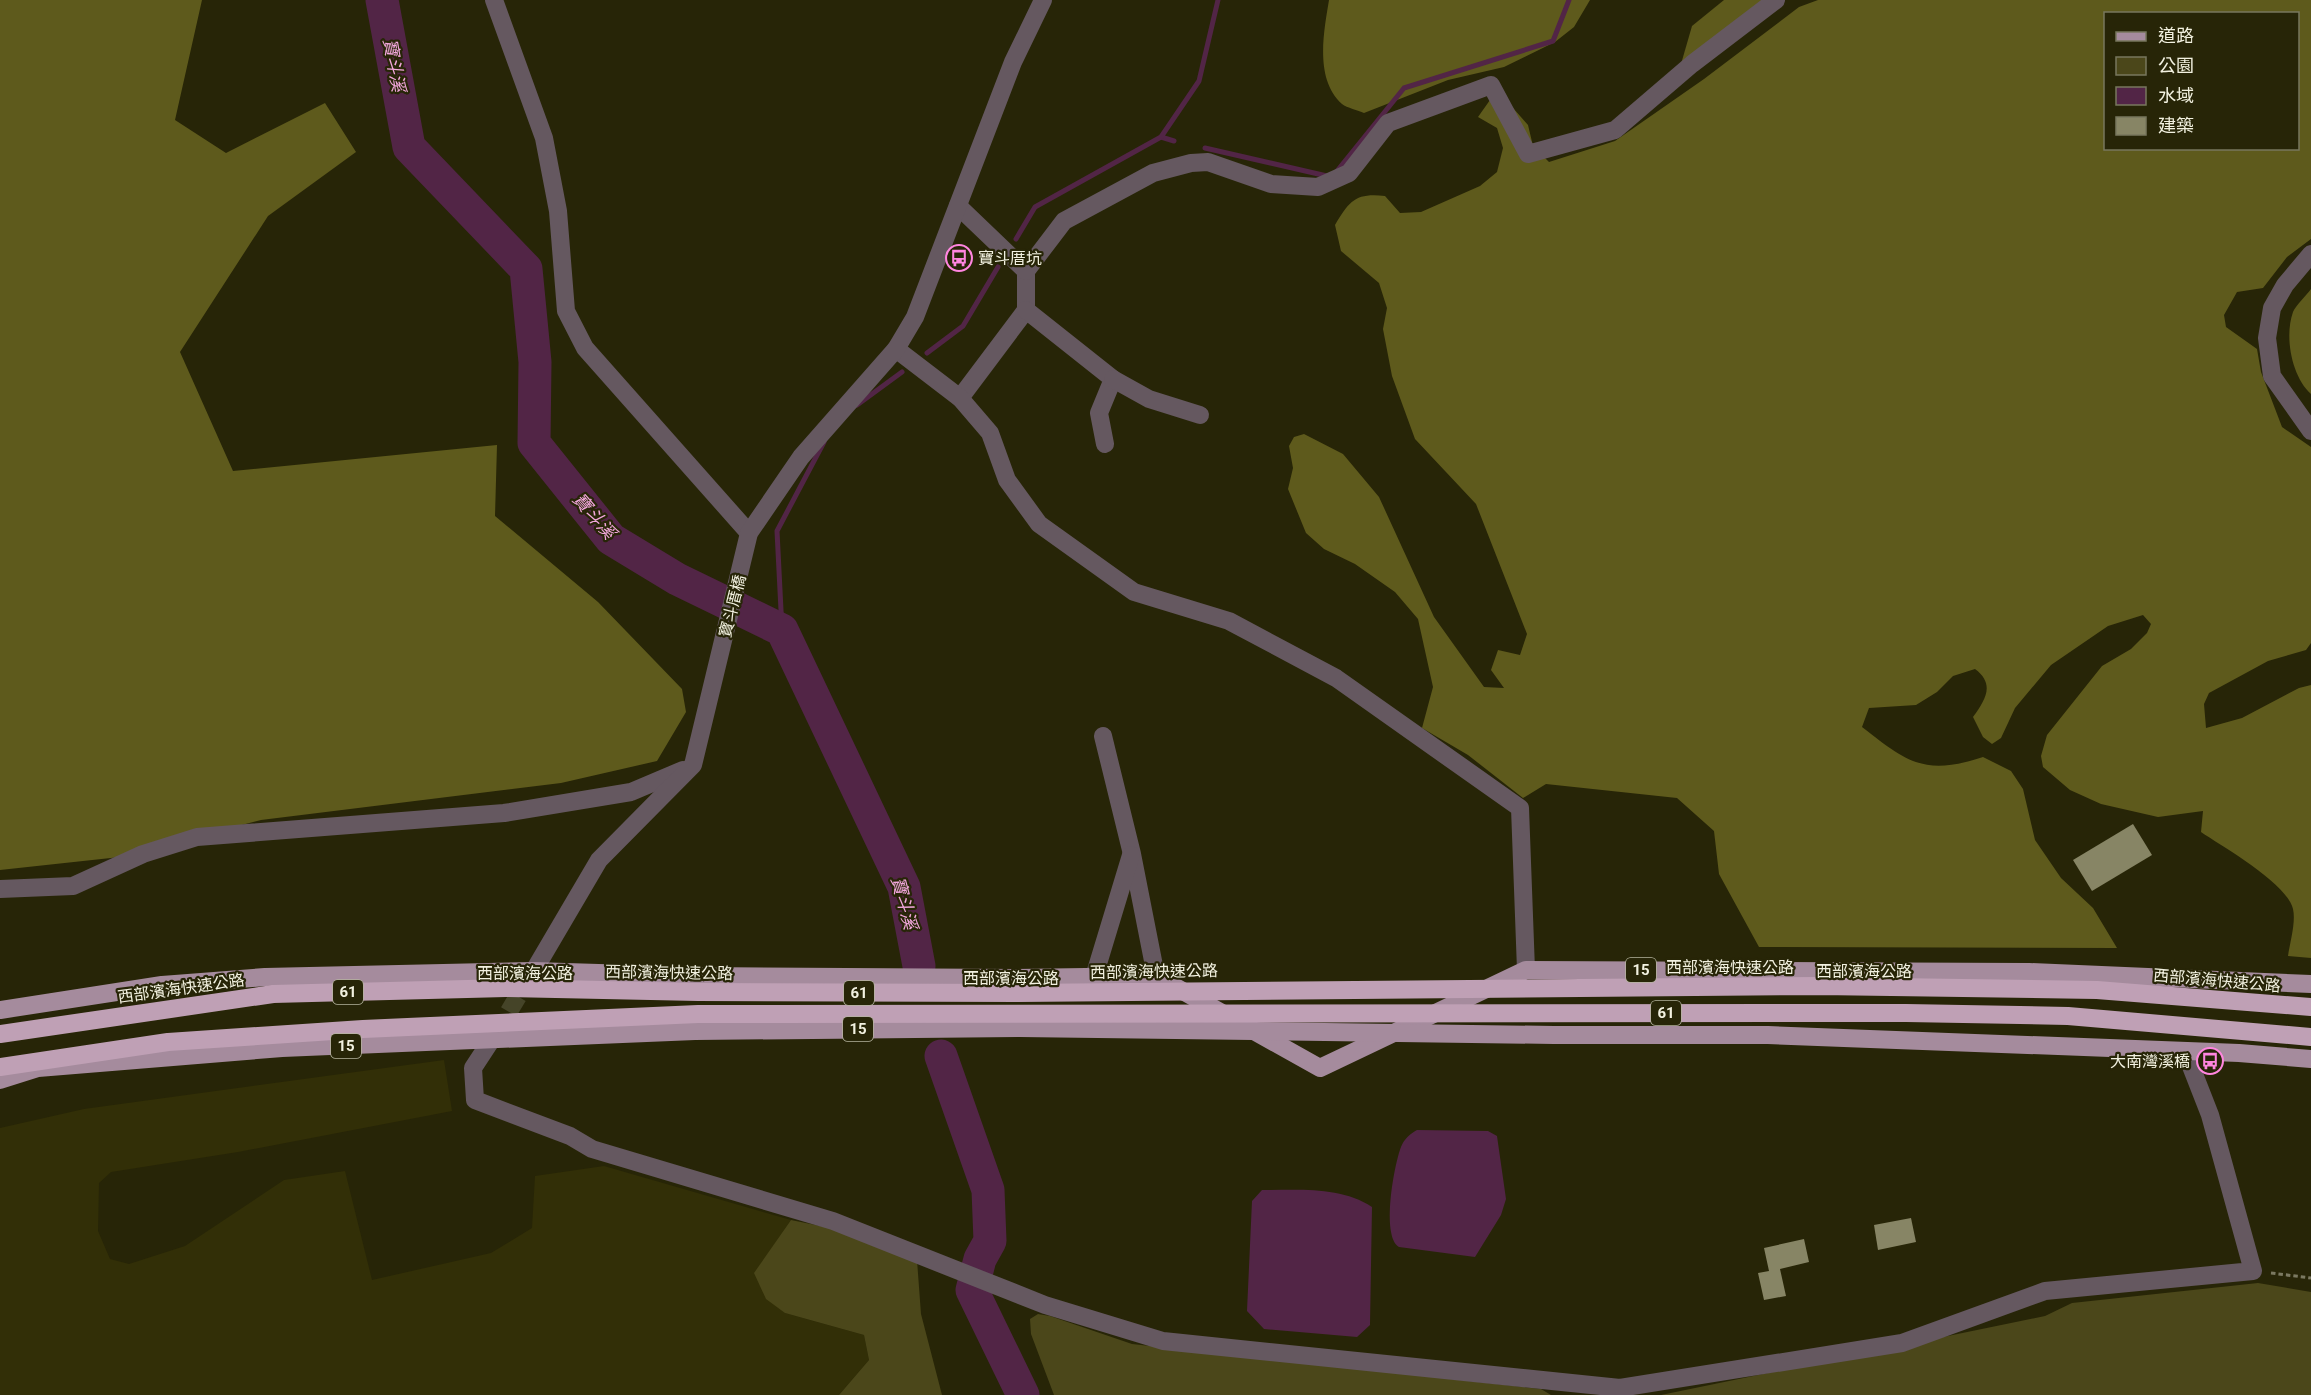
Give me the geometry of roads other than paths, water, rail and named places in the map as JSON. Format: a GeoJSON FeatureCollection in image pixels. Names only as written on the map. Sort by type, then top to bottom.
{"type":"FeatureCollection","features":[{"type":"Feature","properties":{"kind":"highway","name":"西部濱海快速公路"},"geometry":{"type":"LineString","coordinates":[[0,1034],[273,994],[506,988],[698,993],[1019,993],[1820,986],[2097,990],[2311,1007]]}},
{"type":"Feature","properties":{"kind":"highway","name":"61"},"geometry":{"type":"LineString","coordinates":[[0,1067],[168,1042],[363,1029],[698,1014],[1894,1013],[2068,1016],[2311,1037]]}},
{"type":"Feature","properties":{"kind":"main road","name":"西部濱海公路"},"geometry":{"type":"LineString","coordinates":[[0,1010],[162,986],[265,977],[532,972],[709,976],[1156,976],[1320,1068],[1527,970],[2029,972],[2311,984]]}},
{"type":"Feature","properties":{"kind":"main road","name":"15"},"geometry":{"type":"LineString","coordinates":[[0,1080],[38,1068],[282,1047],[695,1031],[1020,1028],[1554,1035],[1768,1035],[2185,1051],[2311,1059]]}},
{"type":"Feature","properties":{"kind":"street"},"geometry":{"type":"LineString","coordinates":[[494,0],[544,138],[558,212],[566,311],[585,348],[749,536],[801,457],[896,349],[915,317],[1013,62],[1043,0]]}},
{"type":"Feature","properties":{"kind":"street"},"geometry":{"type":"LineString","coordinates":[[960,398],[1026,310],[1026,271],[1064,220],[1153,173],[1191,163],[1208,162],[1271,184],[1318,187],[1349,173],[1388,123],[1491,85],[1528,154],[1615,130],[1692,64],[1776,0]]}},
{"type":"Feature","properties":{"kind":"street"},"geometry":{"type":"LineString","coordinates":[[958,206],[1026,271]]}},
{"type":"Feature","properties":{"kind":"street"},"geometry":{"type":"LineString","coordinates":[[2311,254],[2285,285],[2272,308],[2267,338],[2272,376],[2311,432]]}},
{"type":"Feature","properties":{"kind":"street"},"geometry":{"type":"LineString","coordinates":[[1026,310],[1113,379],[1149,399],[1200,415]]}},
{"type":"Feature","properties":{"kind":"street"},"geometry":{"type":"LineString","coordinates":[[896,349],[960,398],[990,433],[1007,480],[1039,524],[1134,592],[1229,621],[1336,678],[1520,807],[1527,970]]}},
{"type":"Feature","properties":{"kind":"street"},"geometry":{"type":"LineString","coordinates":[[1105,444],[1099,413],[1113,379]]}},
{"type":"Feature","properties":{"kind":"street","name":"寶斗厝橋"},"geometry":{"type":"LineString","coordinates":[[693,765],[749,536]]}},
{"type":"Feature","properties":{"kind":"street"},"geometry":{"type":"LineString","coordinates":[[1104,736],[1156,976]]}},
{"type":"Feature","properties":{"kind":"street"},"geometry":{"type":"LineString","coordinates":[[0,889],[73,886],[143,854],[197,837],[504,813],[631,792],[693,765]]}},
{"type":"Feature","properties":{"kind":"street"},"geometry":{"type":"LineString","coordinates":[[532,972],[599,860],[693,765]]}},
{"type":"Feature","properties":{"kind":"street"},"geometry":{"type":"LineString","coordinates":[[1094,977],[1131,854]]}},
{"type":"Feature","properties":{"kind":"street"},"geometry":{"type":"LineString","coordinates":[[493,1039],[473,1068],[475,1100],[570,1136],[592,1149],[833,1221],[1045,1305],[1163,1341],[1620,1388],[1902,1343],[2045,1291],[2253,1271],[2210,1114],[2185,1051]]}},
{"type":"Feature","properties":{"kind":"water"},"geometry":{"type":"Polygon","coordinates":[[[1417,1130],[1488,1131],[1497,1136],[1506,1199],[1501,1215],[1475,1257],[1399,1247],[1394,1240],[1390,1215],[1395,1169],[1402,1144],[1417,1130]]]}},
{"type":"Feature","properties":{"kind":"water"},"geometry":{"type":"Polygon","coordinates":[[[1262,1190],[1333,1192],[1360,1200],[1372,1207],[1370,1325],[1357,1337],[1264,1329],[1247,1311],[1252,1201],[1262,1190]]]}},
{"type":"Feature","properties":{"kind":"waterway","name":"寶斗溪"},"geometry":{"type":"LineString","coordinates":[[382,0],[409,147],[526,269],[535,362],[534,443],[611,539],[677,579],[782,630],[904,887],[919,966]]}},
{"type":"Feature","properties":{"kind":"waterway"},"geometry":{"type":"LineString","coordinates":[[1016,239],[1035,207],[1161,137],[1199,81],[1218,0]]}},
{"type":"Feature","properties":{"kind":"waterway"},"geometry":{"type":"LineString","coordinates":[[1337,171],[1404,88],[1553,41],[1569,0]]}},
{"type":"Feature","properties":{"kind":"waterway"},"geometry":{"type":"LineString","coordinates":[[1161,137],[1174,141]]}},
{"type":"Feature","properties":{"kind":"waterway"},"geometry":{"type":"LineString","coordinates":[[1205,148],[1327,176]]}},
{"type":"Feature","properties":{"kind":"waterway"},"geometry":{"type":"LineString","coordinates":[[927,353],[963,326],[998,267]]}},
{"type":"Feature","properties":{"kind":"waterway"},"geometry":{"type":"LineString","coordinates":[[857,405],[902,372]]}},
{"type":"Feature","properties":{"kind":"waterway"},"geometry":{"type":"LineString","coordinates":[[782,630],[777,531],[824,442]]}},
{"type":"Feature","properties":{"kind":"waterway","name":"寶斗溪"},"geometry":{"type":"LineString","coordinates":[[941,1056],[988,1190],[990,1241],[980,1259],[972,1290],[1023,1395]]}},
{"type":"Feature","properties":{"kind":"tunnel"},"geometry":{"type":"LineString","coordinates":[[495,1035],[530,976]]}},
{"type":"Feature","properties":{"kind":"place","name":"寶斗厝坑"},"geometry":{"type":"Point","coordinates":[959,258]}},
{"type":"Feature","properties":{"kind":"place","name":"大南灣溪橋"},"geometry":{"type":"Point","coordinates":[2210,1061]}}]}
